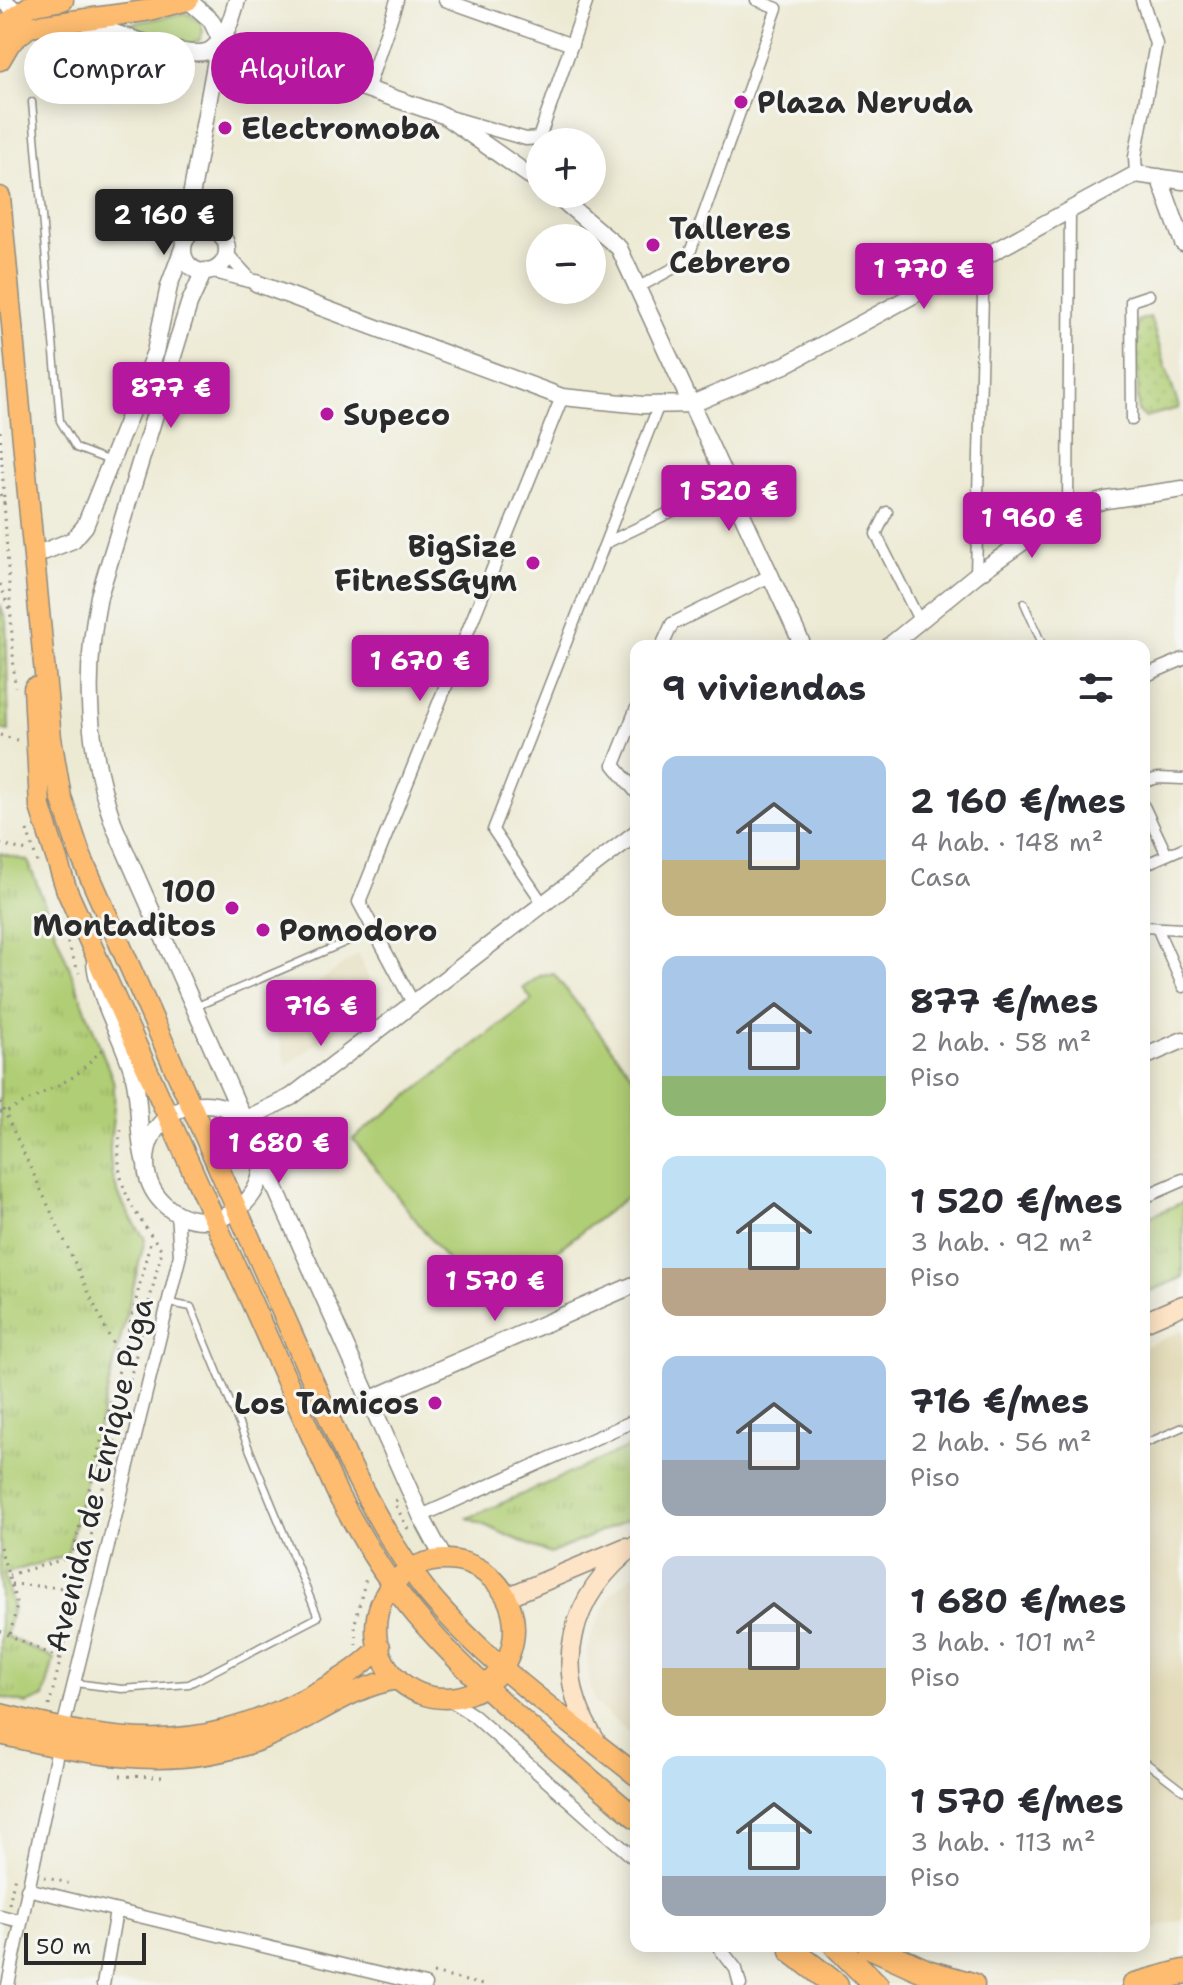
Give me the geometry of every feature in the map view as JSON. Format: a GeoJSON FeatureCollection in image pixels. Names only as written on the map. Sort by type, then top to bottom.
{"type":"FeatureCollection","features":[{"type":"Feature","properties":{"kind":"highway"},"geometry":{"type":"LineString","coordinates":[[792,1952],[816,1985]]}},
{"type":"Feature","properties":{"kind":"highway"},"geometry":{"type":"LineString","coordinates":[[794,1952],[836,1985]]}},
{"type":"Feature","properties":{"kind":"highway"},"geometry":{"type":"LineString","coordinates":[[843,1952],[876,1985]]}},
{"type":"Feature","properties":{"kind":"highway"},"geometry":{"type":"LineString","coordinates":[[883,1952],[927,1972],[972,1985]]}},
{"type":"Feature","properties":{"kind":"highway"},"geometry":{"type":"LineString","coordinates":[[1135,1985],[1183,1972]]}},
{"type":"Feature","properties":{"kind":"main road"},"geometry":{"type":"LineString","coordinates":[[0,29],[8,4],[63,0]]}},
{"type":"Feature","properties":{"kind":"main road"},"geometry":{"type":"LineString","coordinates":[[0,60],[17,36],[38,25],[145,11],[188,0]]}},
{"type":"Feature","properties":{"kind":"main road"},"geometry":{"type":"LineString","coordinates":[[0,197],[51,738],[69,825],[361,1488],[410,1570],[440,1607],[503,1668],[630,1770]]}},
{"type":"Feature","properties":{"kind":"main road"},"geometry":{"type":"LineString","coordinates":[[33,562],[34,737],[40,807],[67,891],[332,1483],[392,1585],[420,1620],[486,1685],[630,1813]]}},
{"type":"Feature","properties":{"kind":"main road"},"geometry":{"type":"LineString","coordinates":[[1150,1319],[1183,1305]]}},
{"type":"Feature","properties":{"kind":"main road"},"geometry":{"type":"LineString","coordinates":[[507,1597],[630,1546]]}},
{"type":"Feature","properties":{"kind":"main road"},"geometry":{"type":"LineString","coordinates":[[600,1746],[573,1696],[571,1648],[581,1614],[596,1586],[630,1550]]}},
{"type":"Feature","properties":{"kind":"main road"},"geometry":{"type":"LineString","coordinates":[[444,1559],[488,1574],[507,1597],[514,1635],[503,1668],[486,1685],[446,1698],[420,1692],[398,1679],[386,1666],[380,1647],[379,1610],[392,1585],[410,1570],[444,1559]]}},
{"type":"Feature","properties":{"kind":"main road"},"geometry":{"type":"LineString","coordinates":[[0,1734],[128,1741],[220,1732],[250,1724],[311,1696],[367,1662],[380,1647]]}},
{"type":"Feature","properties":{"kind":"main road"},"geometry":{"type":"LineString","coordinates":[[0,1714],[61,1739],[125,1759],[201,1756],[275,1734],[366,1685],[398,1679]]}},
{"type":"Feature","properties":{"kind":"street"},"geometry":{"type":"LineString","coordinates":[[188,0],[211,20],[217,32]]}},
{"type":"Feature","properties":{"kind":"street"},"geometry":{"type":"LineString","coordinates":[[225,32],[237,0]]}},
{"type":"Feature","properties":{"kind":"street"},"geometry":{"type":"LineString","coordinates":[[374,69],[397,0]]}},
{"type":"Feature","properties":{"kind":"street"},"geometry":{"type":"LineString","coordinates":[[445,0],[572,45]]}},
{"type":"Feature","properties":{"kind":"street"},"geometry":{"type":"LineString","coordinates":[[544,128],[587,0]]}},
{"type":"Feature","properties":{"kind":"street"},"geometry":{"type":"LineString","coordinates":[[639,287],[687,261],[777,8],[756,0]]}},
{"type":"Feature","properties":{"kind":"street"},"geometry":{"type":"LineString","coordinates":[[1136,174],[1135,157],[1156,44],[1142,0]]}},
{"type":"Feature","properties":{"kind":"street"},"geometry":{"type":"LineString","coordinates":[[8,4],[38,25]]}},
{"type":"Feature","properties":{"kind":"street"},"geometry":{"type":"LineString","coordinates":[[76,20],[195,54],[211,50]]}},
{"type":"Feature","properties":{"kind":"street"},"geometry":{"type":"LineString","coordinates":[[33,562],[80,533],[155,352],[169,286],[183,248],[194,231],[190,202],[211,88]]}},
{"type":"Feature","properties":{"kind":"street"},"geometry":{"type":"LineString","coordinates":[[374,92],[526,139]]}},
{"type":"Feature","properties":{"kind":"street"},"geometry":{"type":"LineString","coordinates":[[443,115],[526,173]]}},
{"type":"Feature","properties":{"kind":"street"},"geometry":{"type":"LineString","coordinates":[[183,248],[186,261],[207,271],[256,283],[562,397],[643,405],[660,402],[692,404],[785,365],[1136,174],[1183,181]]}},
{"type":"Feature","properties":{"kind":"street"},"geometry":{"type":"LineString","coordinates":[[1159,177],[1183,243]]}},
{"type":"Feature","properties":{"kind":"street"},"geometry":{"type":"LineString","coordinates":[[572,208],[591,224]]}},
{"type":"Feature","properties":{"kind":"street"},"geometry":{"type":"LineString","coordinates":[[580,208],[591,224]]}},
{"type":"Feature","properties":{"kind":"street"},"geometry":{"type":"LineString","coordinates":[[1068,510],[1070,208]]}},
{"type":"Feature","properties":{"kind":"street"},"geometry":{"type":"LineString","coordinates":[[194,231],[208,228],[220,234],[226,253],[256,283]]}},
{"type":"Feature","properties":{"kind":"street"},"geometry":{"type":"LineString","coordinates":[[606,237],[619,248],[639,287],[800,640]]}},
{"type":"Feature","properties":{"kind":"street"},"geometry":{"type":"LineString","coordinates":[[226,253],[220,265],[207,271],[189,304],[99,596],[90,642],[88,705],[91,743],[100,787],[195,1007],[244,1120],[253,1131],[262,1158],[421,1516],[444,1559]]}},
{"type":"Feature","properties":{"kind":"street"},"geometry":{"type":"LineString","coordinates":[[976,575],[984,255]]}},
{"type":"Feature","properties":{"kind":"street"},"geometry":{"type":"LineString","coordinates":[[1132,420],[1131,301],[1149,295]]}},
{"type":"Feature","properties":{"kind":"street"},"geometry":{"type":"LineString","coordinates":[[413,1003],[359,902],[562,397]]}},
{"type":"Feature","properties":{"kind":"street"},"geometry":{"type":"LineString","coordinates":[[544,905],[493,830],[660,402]]}},
{"type":"Feature","properties":{"kind":"street"},"geometry":{"type":"LineString","coordinates":[[606,543],[727,485]]}},
{"type":"Feature","properties":{"kind":"street"},"geometry":{"type":"LineString","coordinates":[[897,640],[976,575],[1068,510],[1106,500],[1183,489]]}},
{"type":"Feature","properties":{"kind":"street"},"geometry":{"type":"LineString","coordinates":[[887,512],[876,534],[920,622]]}},
{"type":"Feature","properties":{"kind":"street"},"geometry":{"type":"LineString","coordinates":[[665,640],[672,624],[772,575]]}},
{"type":"Feature","properties":{"kind":"street"},"geometry":{"type":"LineString","coordinates":[[1150,673],[1183,659]]}},
{"type":"Feature","properties":{"kind":"street"},"geometry":{"type":"LineString","coordinates":[[630,725],[614,765],[630,785]]}},
{"type":"Feature","properties":{"kind":"street"},"geometry":{"type":"LineString","coordinates":[[1150,780],[1183,779]]}},
{"type":"Feature","properties":{"kind":"street"},"geometry":{"type":"LineString","coordinates":[[1150,819],[1167,855]]}},
{"type":"Feature","properties":{"kind":"street"},"geometry":{"type":"LineString","coordinates":[[244,1120],[291,1097],[630,838]]}},
{"type":"Feature","properties":{"kind":"street"},"geometry":{"type":"LineString","coordinates":[[1150,862],[1183,848]]}},
{"type":"Feature","properties":{"kind":"street"},"geometry":{"type":"LineString","coordinates":[[1150,928],[1183,929]]}},
{"type":"Feature","properties":{"kind":"street"},"geometry":{"type":"LineString","coordinates":[[1158,930],[1183,987]]}},
{"type":"Feature","properties":{"kind":"street"},"geometry":{"type":"LineString","coordinates":[[93,945],[98,991],[134,1078],[138,1132],[156,1193],[177,1213],[192,1219],[214,1219],[238,1210],[256,1186],[262,1158]]}},
{"type":"Feature","properties":{"kind":"street"},"geometry":{"type":"LineString","coordinates":[[1150,1054],[1183,1040]]}},
{"type":"Feature","properties":{"kind":"street"},"geometry":{"type":"LineString","coordinates":[[146,1166],[153,1134],[169,1115],[190,1105],[219,1106],[244,1120]]}},
{"type":"Feature","properties":{"kind":"street"},"geometry":{"type":"LineString","coordinates":[[1150,1194],[1183,1180]]}},
{"type":"Feature","properties":{"kind":"street","name":"Avenida de Enrique Puga"},"geometry":{"type":"LineString","coordinates":[[8,1985],[61,1739],[180,1255],[177,1213]]}},
{"type":"Feature","properties":{"kind":"street"},"geometry":{"type":"LineString","coordinates":[[369,1400],[630,1287]]}},
{"type":"Feature","properties":{"kind":"street"},"geometry":{"type":"LineString","coordinates":[[421,1516],[630,1423]]}},
{"type":"Feature","properties":{"kind":"street"},"geometry":{"type":"LineString","coordinates":[[446,1698],[473,1715],[630,1855]]}},
{"type":"Feature","properties":{"kind":"street"},"geometry":{"type":"LineString","coordinates":[[27,1889],[425,1985]]}},
{"type":"Feature","properties":{"kind":"street"},"geometry":{"type":"LineString","coordinates":[[103,1985],[116,1911]]}},
{"type":"Feature","properties":{"kind":"street"},"geometry":{"type":"LineString","coordinates":[[0,1916],[20,1921]]}},
{"type":"Feature","properties":{"kind":"street"},"geometry":{"type":"LineString","coordinates":[[723,1952],[736,1969],[740,1985]]}},
{"type":"Feature","properties":{"kind":"lane"},"geometry":{"type":"LineString","coordinates":[[32,104],[60,421],[76,448],[111,461]]}},
{"type":"Feature","properties":{"kind":"lane"},"geometry":{"type":"LineString","coordinates":[[1024,603],[1040,640]]}},
{"type":"Feature","properties":{"kind":"lane"},"geometry":{"type":"LineString","coordinates":[[195,1007],[374,930]]}},
{"type":"Feature","properties":{"kind":"lane"},"geometry":{"type":"LineString","coordinates":[[75,1683],[122,1689],[189,1684],[318,1617],[191,1307],[169,1302]]}},
{"type":"Feature","properties":{"kind":"lane"},"geometry":{"type":"LineString","coordinates":[[1150,1441],[1183,1427]]}},
{"type":"Feature","properties":{"kind":"lane"},"geometry":{"type":"LineString","coordinates":[[1150,1766],[1183,1791]]}},
{"type":"Feature","properties":{"kind":"path"},"geometry":{"type":"LineString","coordinates":[[0,431],[7,509],[0,494]]}},
{"type":"Feature","properties":{"kind":"path"},"geometry":{"type":"LineString","coordinates":[[0,584],[11,616]]}},
{"type":"Feature","properties":{"kind":"path"},"geometry":{"type":"LineString","coordinates":[[0,735],[17,740]]}},
{"type":"Feature","properties":{"kind":"path"},"geometry":{"type":"LineString","coordinates":[[0,844],[33,852]]}},
{"type":"Feature","properties":{"kind":"path"},"geometry":{"type":"LineString","coordinates":[[2,1112],[75,1076],[108,1045]]}},
{"type":"Feature","properties":{"kind":"path"},"geometry":{"type":"LineString","coordinates":[[0,1102],[2,1112],[121,1362]]}},
{"type":"Feature","properties":{"kind":"path"},"geometry":{"type":"LineString","coordinates":[[47,1713],[162,1250],[127,1201],[120,1180],[117,1162],[123,1113]]}},
{"type":"Feature","properties":{"kind":"path"},"geometry":{"type":"LineString","coordinates":[[9,1575],[72,1557],[152,1236]]}},
{"type":"Feature","properties":{"kind":"path"},"geometry":{"type":"LineString","coordinates":[[0,1547],[17,1605],[10,1635]]}},
{"type":"Feature","properties":{"kind":"path"},"geometry":{"type":"LineString","coordinates":[[11,1584],[78,1589]]}},
{"type":"Feature","properties":{"kind":"path"},"geometry":{"type":"LineString","coordinates":[[0,1631],[61,1659]]}},
{"type":"Feature","properties":{"kind":"shaded area"},"geometry":{"type":"Polygon","coordinates":[[[358,954],[381,1007],[354,1027],[351,1019],[286,1066],[274,1015],[358,954]]]}},
{"type":"Feature","properties":{"kind":"shaded area"},"geometry":{"type":"Polygon","coordinates":[[[1183,1330],[1183,1920],[1150,1929],[1150,1344],[1183,1330]]]}},
{"type":"Feature","properties":{"kind":"shaded area"},"geometry":{"type":"Polygon","coordinates":[[[630,1577],[630,1735],[595,1703],[589,1681],[587,1652],[593,1630],[612,1593],[630,1577]]]}},
{"type":"Feature","properties":{"kind":"green space"},"geometry":{"type":"Polygon","coordinates":[[[186,13],[201,22],[203,32],[199,41],[195,42],[195,32],[149,32],[126,25],[186,13]]]}},
{"type":"Feature","properties":{"kind":"green space"},"geometry":{"type":"Polygon","coordinates":[[[1150,317],[1179,408],[1145,417],[1138,411],[1137,321],[1150,317]]]}},
{"type":"Feature","properties":{"kind":"green space"},"geometry":{"type":"Polygon","coordinates":[[[0,604],[6,621],[9,731],[0,729],[0,604]]]}},
{"type":"Feature","properties":{"kind":"green space"},"geometry":{"type":"Polygon","coordinates":[[[0,853],[28,861],[113,1080],[112,1173],[125,1207],[145,1239],[67,1555],[4,1574],[13,1607],[6,1636],[54,1659],[44,1697],[27,1704],[0,1697],[0,853]]]}},
{"type":"Feature","properties":{"kind":"green space"},"geometry":{"type":"Polygon","coordinates":[[[554,974],[630,1072],[630,1195],[483,1307],[353,1139],[532,1000],[523,988],[540,976],[554,974]]]}},
{"type":"Feature","properties":{"kind":"green space"},"geometry":{"type":"Polygon","coordinates":[[[1183,1202],[1183,1277],[1150,1291],[1150,1216],[1183,1202]]]}},
{"type":"Feature","properties":{"kind":"green space"},"geometry":{"type":"Polygon","coordinates":[[[630,1447],[630,1519],[550,1554],[468,1518],[630,1447]]]}},
{"type":"Feature","properties":{"kind":"place","name":"Plaza Neruda"},"geometry":{"type":"Point","coordinates":[741,102]}},
{"type":"Feature","properties":{"kind":"place","name":"Electromoba"},"geometry":{"type":"Point","coordinates":[225,128]}},
{"type":"Feature","properties":{"kind":"place","name":"Talleres Cebrero"},"geometry":{"type":"Point","coordinates":[653,245]}},
{"type":"Feature","properties":{"kind":"place","name":"Supeco"},"geometry":{"type":"Point","coordinates":[327,414]}},
{"type":"Feature","properties":{"kind":"place","name":"BigSize FitneSSGym"},"geometry":{"type":"Point","coordinates":[533,563]}},
{"type":"Feature","properties":{"kind":"place","name":"100 Montaditos"},"geometry":{"type":"Point","coordinates":[232,908]}},
{"type":"Feature","properties":{"kind":"place","name":"Pomodoro"},"geometry":{"type":"Point","coordinates":[263,930]}},
{"type":"Feature","properties":{"kind":"place","name":"Los Tamicos"},"geometry":{"type":"Point","coordinates":[435,1403]}}]}
